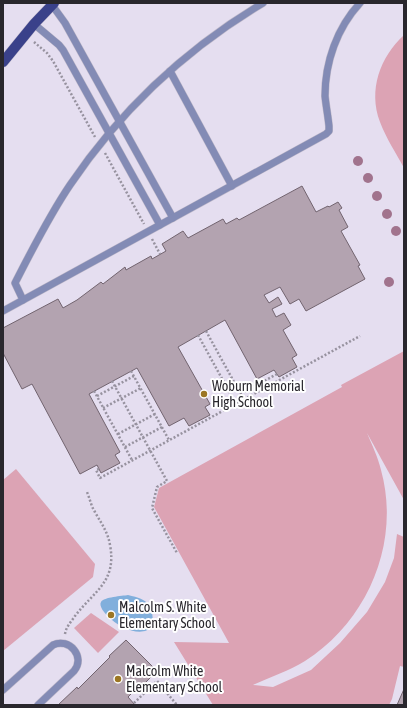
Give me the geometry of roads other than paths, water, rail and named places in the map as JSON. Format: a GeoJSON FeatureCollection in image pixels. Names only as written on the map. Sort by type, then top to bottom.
{"type":"FeatureCollection","features":[{"type":"Feature","properties":{"kind":"main road"},"geometry":{"type":"LineString","coordinates":[[3,62],[34,24],[53,4]]}},
{"type":"Feature","properties":{"kind":"lane"},"geometry":{"type":"LineString","coordinates":[[23,300],[15,283],[35,243],[69,186],[108,133],[170,71],[195,49],[263,3]]}},
{"type":"Feature","properties":{"kind":"lane"},"geometry":{"type":"LineString","coordinates":[[3,311],[328,133],[329,126],[326,90],[329,62],[333,48],[342,29],[360,3]]}},
{"type":"Feature","properties":{"kind":"lane"},"geometry":{"type":"LineString","coordinates":[[53,4],[173,218]]}},
{"type":"Feature","properties":{"kind":"lane"},"geometry":{"type":"LineString","coordinates":[[34,24],[62,49],[160,225]]}},
{"type":"Feature","properties":{"kind":"lane"},"geometry":{"type":"LineString","coordinates":[[170,71],[232,186]]}},
{"type":"Feature","properties":{"kind":"lane"},"geometry":{"type":"LineString","coordinates":[[3,690],[50,646],[55,643],[70,645],[76,652],[78,664],[74,671],[38,705]]}},
{"type":"Feature","properties":{"kind":"water"},"geometry":{"type":"Polygon","coordinates":[[[128,595],[145,601],[151,608],[153,626],[146,631],[137,632],[118,624],[110,619],[101,606],[101,602],[103,600],[128,595]]]}},
{"type":"Feature","properties":{"kind":"place","name":"Woburn Memorial High School"},"geometry":{"type":"Point","coordinates":[204,394]}},
{"type":"Feature","properties":{"kind":"place","name":"Malcolm S. White Elementary School"},"geometry":{"type":"Point","coordinates":[111,615]}},
{"type":"Feature","properties":{"kind":"place","name":"Malcolm White Elementary School"},"geometry":{"type":"Point","coordinates":[118,679]}}]}
